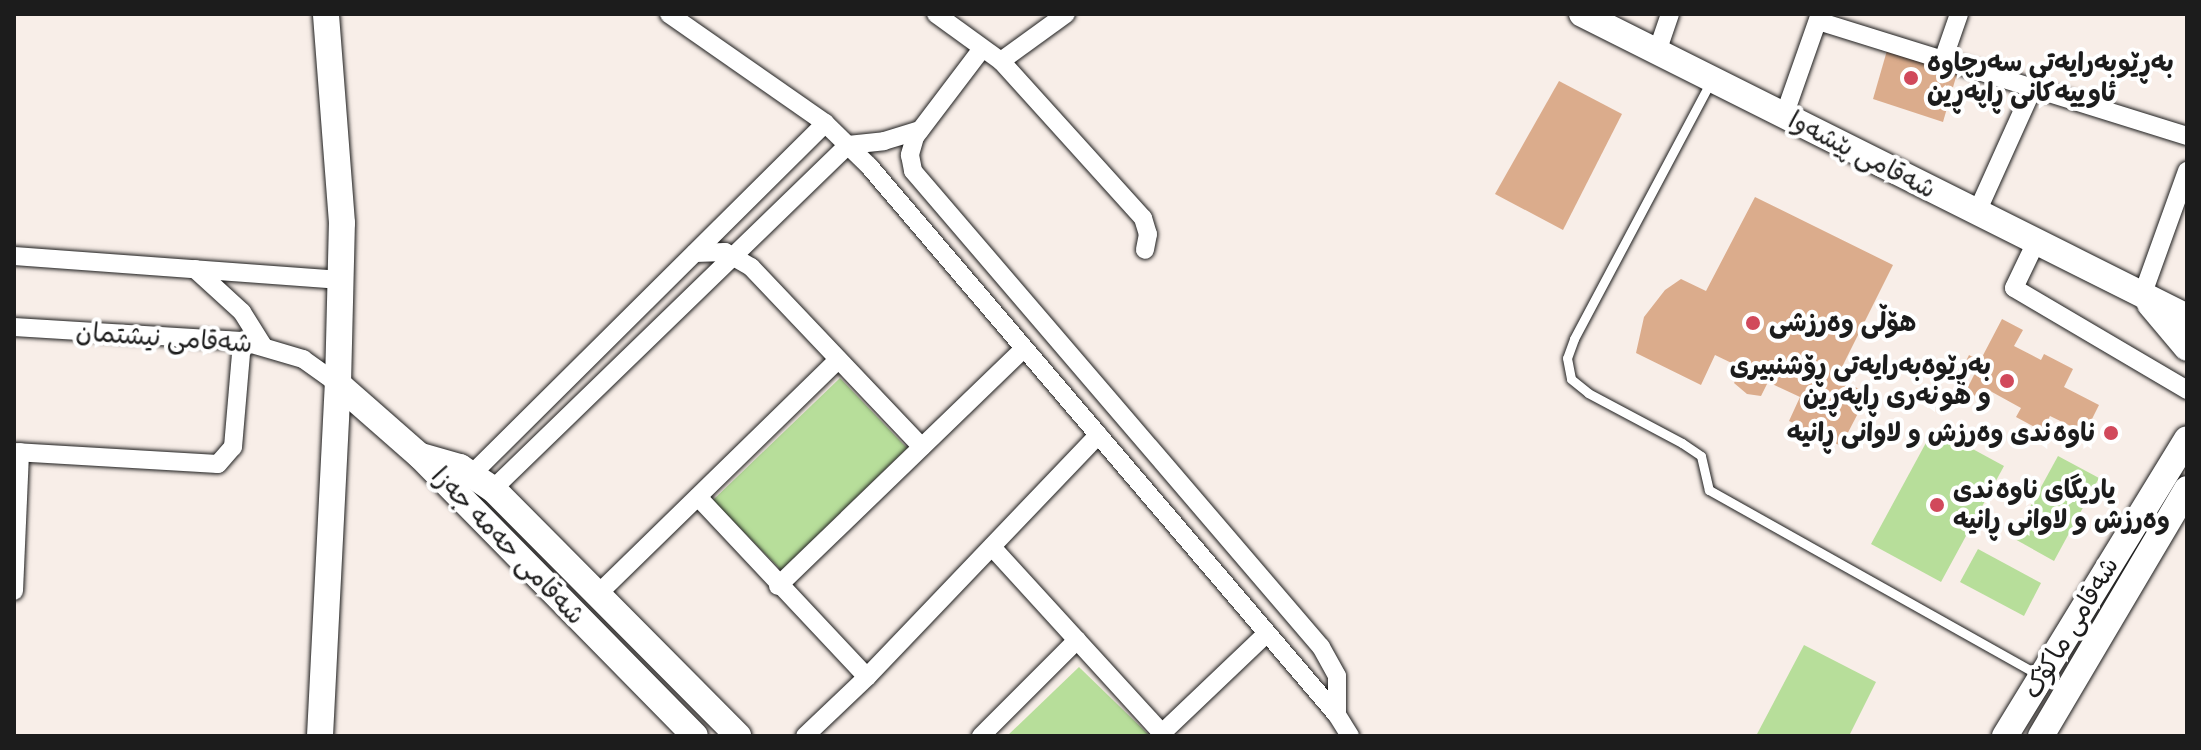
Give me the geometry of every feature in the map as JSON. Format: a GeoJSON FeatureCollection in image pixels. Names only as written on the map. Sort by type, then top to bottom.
{"type":"FeatureCollection","features":[{"type":"Feature","properties":{"kind":"street"},"geometry":{"type":"LineString","coordinates":[[320,736],[338,384],[342,223],[326,14]]}},
{"type":"Feature","properties":{"kind":"street"},"geometry":{"type":"LineString","coordinates":[[669,14],[825,123],[848,145],[1337,715],[1350,736]]}},
{"type":"Feature","properties":{"kind":"street"},"geometry":{"type":"LineString","coordinates":[[936,14],[950,22],[981,50],[1001,61],[1143,218],[1148,234],[1145,250]]}},
{"type":"Feature","properties":{"kind":"street"},"geometry":{"type":"LineString","coordinates":[[1001,61],[1066,14]]}},
{"type":"Feature","properties":{"kind":"street","name":"شەقامی پێشەوا"},"geometry":{"type":"LineString","coordinates":[[1582,14],[2187,317]]}},
{"type":"Feature","properties":{"kind":"street"},"geometry":{"type":"LineString","coordinates":[[1657,52],[1670,14]]}},
{"type":"Feature","properties":{"kind":"street"},"geometry":{"type":"LineString","coordinates":[[1943,60],[1959,14]]}},
{"type":"Feature","properties":{"kind":"street"},"geometry":{"type":"LineString","coordinates":[[1784,116],[1819,17],[1943,60],[2187,136]]}},
{"type":"Feature","properties":{"kind":"street"},"geometry":{"type":"LineString","coordinates":[[981,50],[920,130],[910,155],[917,178],[1321,647],[1337,676],[1337,715]]}},
{"type":"Feature","properties":{"kind":"street"},"geometry":{"type":"LineString","coordinates":[[1977,212],[2033,88]]}},
{"type":"Feature","properties":{"kind":"street"},"geometry":{"type":"LineString","coordinates":[[482,481],[695,253],[825,123]]}},
{"type":"Feature","properties":{"kind":"street"},"geometry":{"type":"LineString","coordinates":[[482,481],[735,256],[848,145],[884,141],[920,130]]}},
{"type":"Feature","properties":{"kind":"street"},"geometry":{"type":"LineString","coordinates":[[2142,296],[2187,171]]}},
{"type":"Feature","properties":{"kind":"street"},"geometry":{"type":"LineString","coordinates":[[2036,242],[2014,288],[2187,390]]}},
{"type":"Feature","properties":{"kind":"street"},"geometry":{"type":"LineString","coordinates":[[695,253],[715,251],[735,256],[751,267],[922,447]]}},
{"type":"Feature","properties":{"kind":"street"},"geometry":{"type":"LineString","coordinates":[[14,256],[341,280]]}},
{"type":"Feature","properties":{"kind":"street"},"geometry":{"type":"LineString","coordinates":[[195,269],[242,312],[263,345]]}},
{"type":"Feature","properties":{"kind":"street","name":"شەقامی پێشەوا"},"geometry":{"type":"LineString","coordinates":[[2142,296],[2187,348]]}},
{"type":"Feature","properties":{"kind":"street","name":"شەقامی نیشتمان"},"geometry":{"type":"LineString","coordinates":[[14,327],[242,341],[263,345],[303,359],[338,384],[420,456]]}},
{"type":"Feature","properties":{"kind":"street"},"geometry":{"type":"LineString","coordinates":[[14,591],[17,452],[218,464],[233,447],[242,341]]}},
{"type":"Feature","properties":{"kind":"street"},"geometry":{"type":"LineString","coordinates":[[778,586],[1023,349]]}},
{"type":"Feature","properties":{"kind":"street"},"geometry":{"type":"LineString","coordinates":[[599,593],[838,360]]}},
{"type":"Feature","properties":{"kind":"street"},"geometry":{"type":"LineString","coordinates":[[805,736],[867,677],[1098,435]]}},
{"type":"Feature","properties":{"kind":"street","name":"شەقامی ماکۆک"},"geometry":{"type":"LineString","coordinates":[[2005,736],[2187,439]]}},
{"type":"Feature","properties":{"kind":"street","name":"شەقامی حەمە جەزا"},"geometry":{"type":"LineString","coordinates":[[420,456],[447,462],[482,481],[599,593],[738,736]]}},
{"type":"Feature","properties":{"kind":"street","name":"شەقامی حەمە جەزا"},"geometry":{"type":"LineString","coordinates":[[420,456],[695,736]]}},
{"type":"Feature","properties":{"kind":"street","name":"شەقامی ماکۆک"},"geometry":{"type":"LineString","coordinates":[[2041,736],[2187,489]]}},
{"type":"Feature","properties":{"kind":"street"},"geometry":{"type":"LineString","coordinates":[[698,497],[778,586],[867,677]]}},
{"type":"Feature","properties":{"kind":"street"},"geometry":{"type":"LineString","coordinates":[[992,547],[1161,734],[1267,633]]}},
{"type":"Feature","properties":{"kind":"street"},"geometry":{"type":"LineString","coordinates":[[981,736],[1077,640]]}},
{"type":"Feature","properties":{"kind":"lane"},"geometry":{"type":"LineString","coordinates":[[1712,79],[1574,339],[1567,358],[1571,379],[1588,393],[1701,456],[1709,490],[2042,677]]}},
{"type":"Feature","properties":{"kind":"green space"},"geometry":{"type":"Polygon","coordinates":[[[840,378],[907,448],[781,570],[713,500],[840,378]]]}},
{"type":"Feature","properties":{"kind":"green space","name":"یاریگای ناوەندی وەرزش و لاوانی ڕانیە"},"geometry":{"type":"Polygon","coordinates":[[[1934,428],[2004,466],[1941,582],[1871,544],[1934,428]]]}},
{"type":"Feature","properties":{"kind":"green space"},"geometry":{"type":"Polygon","coordinates":[[[2058,456],[2099,478],[2054,561],[2013,538],[2058,456]]]}},
{"type":"Feature","properties":{"kind":"green space"},"geometry":{"type":"Polygon","coordinates":[[[1978,549],[2041,583],[2024,616],[1960,582],[1978,549]]]}},
{"type":"Feature","properties":{"kind":"green space"},"geometry":{"type":"Polygon","coordinates":[[[1804,645],[1876,682],[1849,736],[1756,736],[1804,645]]]}},
{"type":"Feature","properties":{"kind":"green space"},"geometry":{"type":"Polygon","coordinates":[[[1079,667],[1148,734],[1007,736],[1079,667]]]}},
{"type":"Feature","properties":{"kind":"building"},"geometry":{"type":"Polygon","coordinates":[[[1888,47],[1958,70],[1943,122],[1873,99],[1888,47]]]}},
{"type":"Feature","properties":{"kind":"building"},"geometry":{"type":"Polygon","coordinates":[[[1559,81],[1622,114],[1563,230],[1495,194],[1559,81]]]}},
{"type":"Feature","properties":{"kind":"building","name":"هۆڵی وەرزشی"},"geometry":{"type":"Polygon","coordinates":[[[1755,197],[1893,265],[1837,377],[1868,394],[1841,446],[1789,421],[1800,397],[1768,382],[1761,396],[1747,394],[1734,383],[1742,368],[1715,355],[1701,385],[1636,353],[1644,317],[1665,290],[1681,279],[1706,291],[1755,197]]]}},
{"type":"Feature","properties":{"kind":"building"},"geometry":{"type":"Polygon","coordinates":[[[2002,319],[2023,330],[2014,346],[2041,360],[2044,354],[2073,369],[2064,387],[2099,405],[2085,433],[2050,416],[2042,431],[2016,417],[2021,408],[1992,392],[1987,402],[1966,391],[1975,373],[1963,367],[1969,355],[1980,361],[2002,319]]]}},
{"type":"Feature","properties":{"kind":"place","name":"بەڕێوبەرایەتی سەرچاوە ئاوییەکانی ڕاپەڕین"},"geometry":{"type":"Point","coordinates":[1911,78]}},
{"type":"Feature","properties":{"kind":"place","name":"هۆڵی وەرزشی"},"geometry":{"type":"Point","coordinates":[1753,323]}},
{"type":"Feature","properties":{"kind":"place","name":"بەڕێوەبەرایەتی ڕۆشنبیری و هونەری ڕاپەڕین"},"geometry":{"type":"Point","coordinates":[2007,381]}},
{"type":"Feature","properties":{"kind":"place","name":"ناوەندی وەرزش و لاوانی ڕانیە"},"geometry":{"type":"Point","coordinates":[2111,433]}},
{"type":"Feature","properties":{"kind":"place","name":"یاریگای ناوەندی وەرزش و لاوانی ڕانیە"},"geometry":{"type":"Point","coordinates":[1937,505]}}]}
